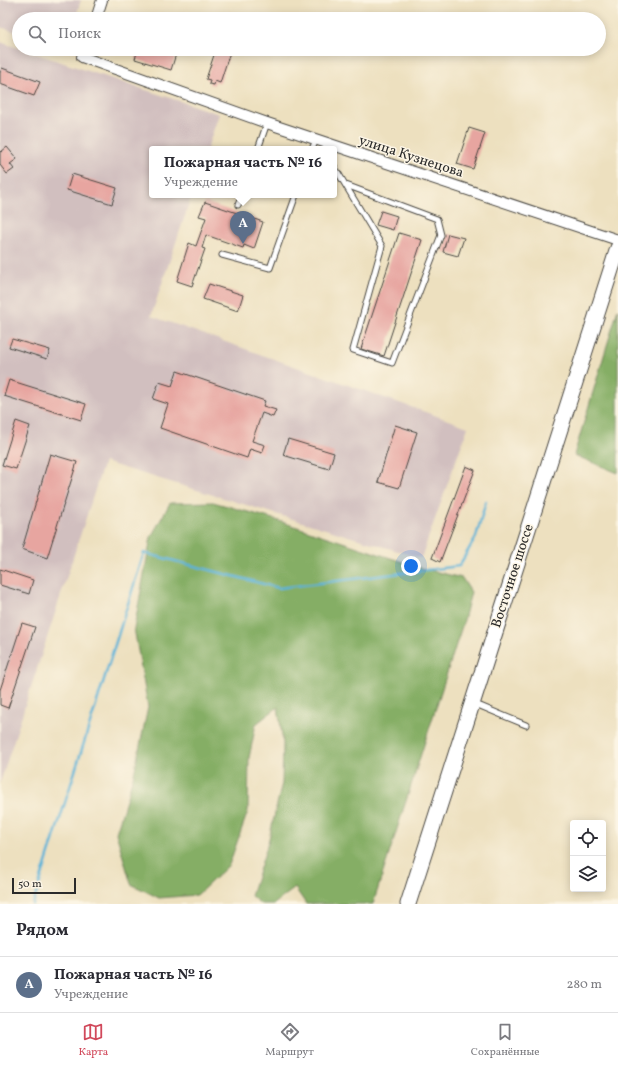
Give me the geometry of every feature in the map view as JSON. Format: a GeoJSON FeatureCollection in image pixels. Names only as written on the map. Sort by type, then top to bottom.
{"type":"FeatureCollection","features":[{"type":"Feature","properties":{"kind":"main road","name":"Восточное шоссе"},"geometry":{"type":"LineString","coordinates":[[408,904],[618,248]]}},
{"type":"Feature","properties":{"kind":"street"},"geometry":{"type":"LineString","coordinates":[[98,12],[102,0]]}},
{"type":"Feature","properties":{"kind":"street","name":"улица Кузнецова"},"geometry":{"type":"LineString","coordinates":[[92,56],[267,123],[318,145]]}},
{"type":"Feature","properties":{"kind":"street","name":"улица Кузнецова"},"geometry":{"type":"LineString","coordinates":[[337,151],[618,240]]}},
{"type":"Feature","properties":{"kind":"lane"},"geometry":{"type":"LineString","coordinates":[[259,146],[267,123]]}},
{"type":"Feature","properties":{"kind":"lane"},"geometry":{"type":"LineString","coordinates":[[337,171],[382,246],[353,350],[392,363],[440,235],[437,219],[346,185]]}},
{"type":"Feature","properties":{"kind":"lane"},"geometry":{"type":"LineString","coordinates":[[238,206],[241,198]]}},
{"type":"Feature","properties":{"kind":"lane"},"geometry":{"type":"LineString","coordinates":[[222,255],[270,268],[295,198]]}},
{"type":"Feature","properties":{"kind":"lane"},"geometry":{"type":"LineString","coordinates":[[472,703],[526,725]]}},
{"type":"Feature","properties":{"kind":"shaded area"},"geometry":{"type":"Polygon","coordinates":[[[0,0],[81,0],[77,12],[12,12],[12,31],[0,27],[0,0]]]}},
{"type":"Feature","properties":{"kind":"shaded area"},"geometry":{"type":"Polygon","coordinates":[[[0,42],[12,46],[12,56],[43,56],[219,114],[208,146],[149,146],[149,198],[191,198],[151,316],[468,427],[421,558],[104,462],[0,783],[0,42]]]}},
{"type":"Feature","properties":{"kind":"green space"},"geometry":{"type":"Polygon","coordinates":[[[618,309],[618,473],[574,455],[618,309]]]}},
{"type":"Feature","properties":{"kind":"green space"},"geometry":{"type":"Polygon","coordinates":[[[213,502],[273,519],[421,568],[462,578],[471,592],[464,620],[373,904],[306,904],[295,888],[274,904],[261,904],[251,896],[268,843],[282,783],[283,743],[278,707],[256,724],[249,758],[248,811],[229,865],[197,895],[159,898],[131,884],[116,833],[134,774],[148,707],[134,628],[151,537],[170,503],[213,502]]]}},
{"type":"Feature","properties":{"kind":"building"},"geometry":{"type":"Polygon","coordinates":[[[136,56],[175,56],[171,70],[135,59],[136,56]]]}},
{"type":"Feature","properties":{"kind":"building"},"geometry":{"type":"Polygon","coordinates":[[[214,56],[229,56],[220,83],[215,81],[214,85],[209,84],[210,80],[206,79],[214,56]]]}},
{"type":"Feature","properties":{"kind":"building"},"geometry":{"type":"Polygon","coordinates":[[[2,68],[40,82],[34,96],[0,84],[0,73],[2,68]]]}},
{"type":"Feature","properties":{"kind":"building"},"geometry":{"type":"Polygon","coordinates":[[[469,128],[485,133],[473,169],[457,164],[469,128]]]}},
{"type":"Feature","properties":{"kind":"building"},"geometry":{"type":"Polygon","coordinates":[[[7,147],[17,159],[10,164],[14,169],[7,174],[0,165],[0,151],[1,152],[7,147]]]}},
{"type":"Feature","properties":{"kind":"building"},"geometry":{"type":"Polygon","coordinates":[[[72,174],[117,188],[112,204],[67,190],[72,174]]]}},
{"type":"Feature","properties":{"kind":"building"},"geometry":{"type":"Polygon","coordinates":[[[205,202],[263,222],[254,249],[244,245],[243,248],[206,235],[202,248],[205,249],[192,286],[177,281],[189,243],[196,246],[206,218],[199,216],[205,202]]]}},
{"type":"Feature","properties":{"kind":"building"},"geometry":{"type":"Polygon","coordinates":[[[381,211],[397,216],[393,230],[376,225],[381,211]]]}},
{"type":"Feature","properties":{"kind":"building"},"geometry":{"type":"Polygon","coordinates":[[[399,233],[422,240],[384,356],[361,349],[399,233]]]}},
{"type":"Feature","properties":{"kind":"building"},"geometry":{"type":"Polygon","coordinates":[[[448,234],[464,238],[458,256],[443,252],[448,234]]]}},
{"type":"Feature","properties":{"kind":"building"},"geometry":{"type":"Polygon","coordinates":[[[209,284],[243,295],[238,311],[203,299],[209,284]]]}},
{"type":"Feature","properties":{"kind":"building"},"geometry":{"type":"Polygon","coordinates":[[[12,339],[50,350],[47,359],[9,347],[12,339]]]}},
{"type":"Feature","properties":{"kind":"building"},"geometry":{"type":"Polygon","coordinates":[[[177,371],[265,401],[263,406],[276,410],[273,417],[262,413],[252,441],[265,445],[262,453],[250,449],[247,458],[160,428],[168,404],[153,399],[159,382],[172,386],[177,371]]]}},
{"type":"Feature","properties":{"kind":"building"},"geometry":{"type":"Polygon","coordinates":[[[9,380],[86,404],[81,420],[4,396],[9,380]]]}},
{"type":"Feature","properties":{"kind":"building"},"geometry":{"type":"Polygon","coordinates":[[[16,421],[30,426],[16,469],[2,465],[16,421]]]}},
{"type":"Feature","properties":{"kind":"building"},"geometry":{"type":"Polygon","coordinates":[[[395,425],[417,432],[399,488],[378,482],[395,425]]]}},
{"type":"Feature","properties":{"kind":"building"},"geometry":{"type":"Polygon","coordinates":[[[288,439],[334,453],[329,469],[283,455],[288,439]]]}},
{"type":"Feature","properties":{"kind":"building"},"geometry":{"type":"Polygon","coordinates":[[[50,454],[77,462],[47,558],[22,549],[50,454]]]}},
{"type":"Feature","properties":{"kind":"building"},"geometry":{"type":"Polygon","coordinates":[[[466,466],[475,470],[440,562],[432,558],[466,466]]]}},
{"type":"Feature","properties":{"kind":"building"},"geometry":{"type":"Polygon","coordinates":[[[0,569],[33,580],[29,594],[0,585],[0,569]]]}},
{"type":"Feature","properties":{"kind":"building"},"geometry":{"type":"Polygon","coordinates":[[[22,623],[35,627],[8,708],[0,705],[0,690],[22,623]]]}},
{"type":"Feature","properties":{"kind":"waterway"},"geometry":{"type":"LineString","coordinates":[[33,904],[144,553],[279,588],[459,566],[476,537],[486,501]]}},
{"type":"Feature","properties":{"kind":"place","name":"Пожарная часть № 16"},"geometry":{"type":"Point","coordinates":[243,244]}}]}
